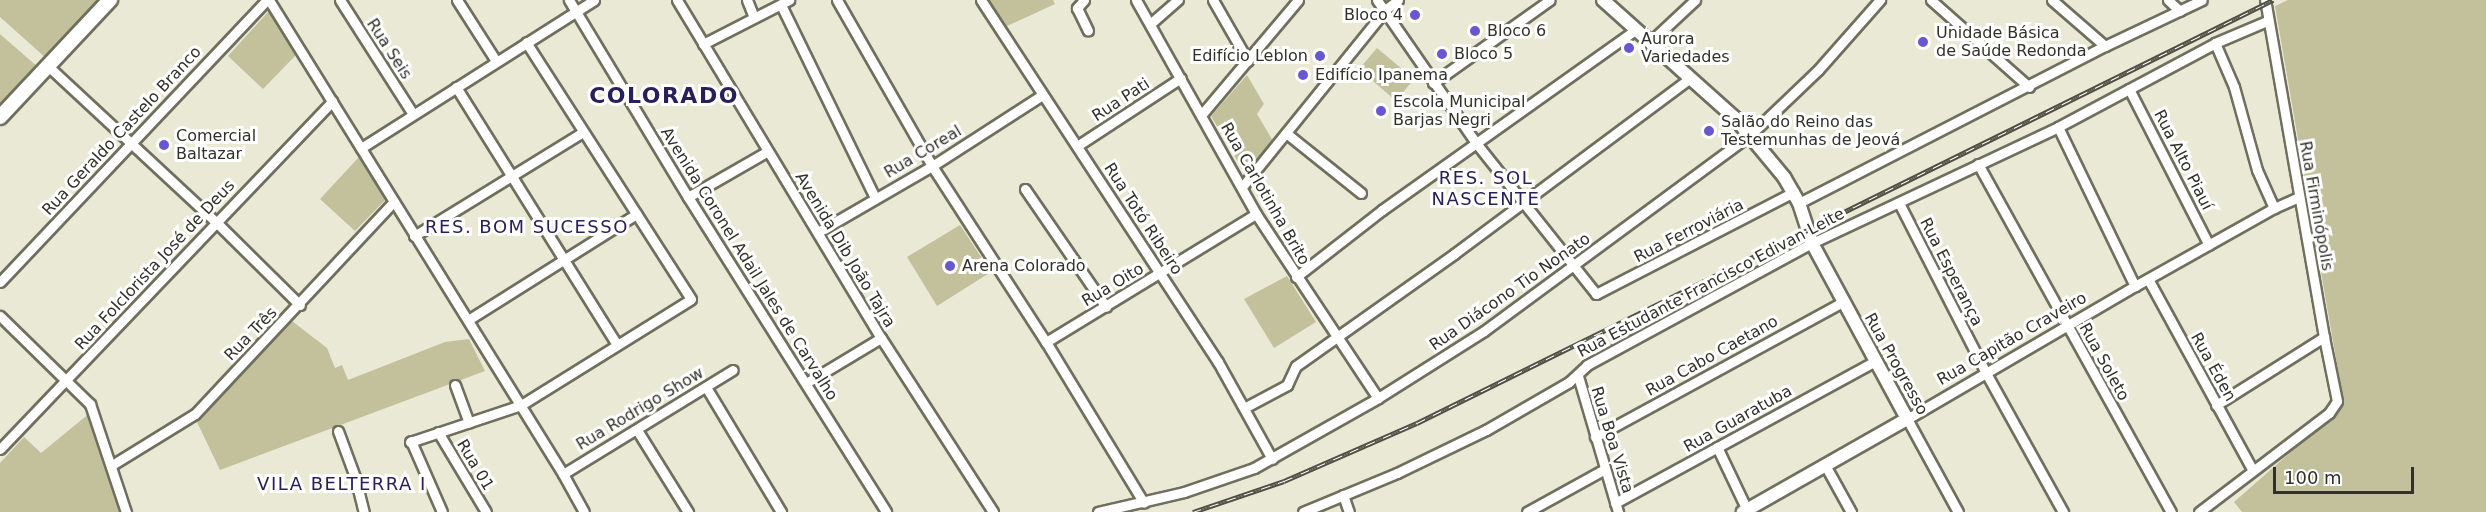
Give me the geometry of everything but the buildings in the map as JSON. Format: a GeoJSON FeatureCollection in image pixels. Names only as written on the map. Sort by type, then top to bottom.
{"type":"FeatureCollection","features":[{"type":"Feature","properties":{"kind":"main road"},"geometry":{"type":"LineString","coordinates":[[0,117],[110,0]]}},
{"type":"Feature","properties":{"kind":"street"},"geometry":{"type":"LineString","coordinates":[[268,0],[521,405],[584,512]]}},
{"type":"Feature","properties":{"kind":"street","name":"Rua Geraldo Castelo Branco"},"geometry":{"type":"LineString","coordinates":[[0,282],[268,0]]}},
{"type":"Feature","properties":{"kind":"street","name":"Rua Seis"},"geometry":{"type":"LineString","coordinates":[[340,0],[413,114]]}},
{"type":"Feature","properties":{"kind":"street"},"geometry":{"type":"LineString","coordinates":[[457,0],[496,61]]}},
{"type":"Feature","properties":{"kind":"street","name":"Avenida Coronel Adail Jales de Carvalho"},"geometry":{"type":"LineString","coordinates":[[569,0],[688,197],[886,512]]}},
{"type":"Feature","properties":{"kind":"street"},"geometry":{"type":"LineString","coordinates":[[361,148],[594,0]]}},
{"type":"Feature","properties":{"kind":"street","name":"Avenida Dib João Tajra"},"geometry":{"type":"LineString","coordinates":[[677,0],[881,338],[993,512]]}},
{"type":"Feature","properties":{"kind":"street"},"geometry":{"type":"LineString","coordinates":[[747,0],[754,17]]}},
{"type":"Feature","properties":{"kind":"street"},"geometry":{"type":"LineString","coordinates":[[837,0],[932,166],[1046,342],[1144,503]]}},
{"type":"Feature","properties":{"kind":"street","name":"Rua Totó Ribeiro"},"geometry":{"type":"LineString","coordinates":[[981,0],[1218,362],[1272,459]]}},
{"type":"Feature","properties":{"kind":"street"},"geometry":{"type":"LineString","coordinates":[[1084,0],[1077,8],[1088,31]]}},
{"type":"Feature","properties":{"kind":"street","name":"Rua Carlotinha Brito"},"geometry":{"type":"LineString","coordinates":[[1136,0],[1202,114],[1256,214],[1378,398]]}},
{"type":"Feature","properties":{"kind":"street"},"geometry":{"type":"LineString","coordinates":[[1150,24],[1178,0]]}},
{"type":"Feature","properties":{"kind":"street"},"geometry":{"type":"LineString","coordinates":[[1213,0],[1248,61]]}},
{"type":"Feature","properties":{"kind":"street"},"geometry":{"type":"LineString","coordinates":[[1377,0],[1476,143],[1574,266]]}},
{"type":"Feature","properties":{"kind":"street"},"geometry":{"type":"LineString","coordinates":[[1242,187],[1385,11],[1398,0]]}},
{"type":"Feature","properties":{"kind":"street"},"geometry":{"type":"LineString","coordinates":[[1433,83],[1550,0]]}},
{"type":"Feature","properties":{"kind":"street"},"geometry":{"type":"LineString","coordinates":[[1603,0],[1735,118],[1796,198]]}},
{"type":"Feature","properties":{"kind":"street"},"geometry":{"type":"LineString","coordinates":[[1649,43],[1695,0]]}},
{"type":"Feature","properties":{"kind":"street","name":"Rua Diácono Tio Nonato"},"geometry":{"type":"LineString","coordinates":[[1098,512],[1144,503],[1238,475],[1272,459],[1378,398],[1484,331],[1750,135],[1818,70],[1880,0]]}},
{"type":"Feature","properties":{"kind":"street"},"geometry":{"type":"LineString","coordinates":[[1931,0],[2029,87]]}},
{"type":"Feature","properties":{"kind":"street"},"geometry":{"type":"LineString","coordinates":[[2052,0],[2105,46]]}},
{"type":"Feature","properties":{"kind":"street"},"geometry":{"type":"LineString","coordinates":[[2168,0],[2180,11]]}},
{"type":"Feature","properties":{"kind":"street","name":"Rua Ferroviária"},"geometry":{"type":"LineString","coordinates":[[1574,266],[1596,294],[2029,87],[2105,46],[2202,0]]}},
{"type":"Feature","properties":{"kind":"street","name":"Rua Firminópolis"},"geometry":{"type":"LineString","coordinates":[[2252,469],[2329,413],[2337,401],[2265,0]]}},
{"type":"Feature","properties":{"kind":"street"},"geometry":{"type":"LineString","coordinates":[[1202,114],[1295,2]]}},
{"type":"Feature","properties":{"kind":"street"},"geometry":{"type":"LineString","coordinates":[[703,44],[785,3],[875,198]]}},
{"type":"Feature","properties":{"kind":"street","name":"Rua Estudante Francisco Edivan Leite"},"geometry":{"type":"LineString","coordinates":[[1303,512],[1397,473],[1486,430],[1578,376],[1580,370],[1587,365],[1810,237],[1899,202],[2058,127],[2216,43],[2267,21]]}},
{"type":"Feature","properties":{"kind":"street"},"geometry":{"type":"LineString","coordinates":[[1296,277],[1476,143],[1635,30]]}},
{"type":"Feature","properties":{"kind":"street"},"geometry":{"type":"LineString","coordinates":[[442,512],[410,441],[521,405],[691,299],[526,42]]}},
{"type":"Feature","properties":{"kind":"street"},"geometry":{"type":"LineString","coordinates":[[2216,43],[2234,87],[2257,170],[2274,208]]}},
{"type":"Feature","properties":{"kind":"street"},"geometry":{"type":"LineString","coordinates":[[48,66],[216,222],[300,305]]}},
{"type":"Feature","properties":{"kind":"street","name":"Rua Pati"},"geometry":{"type":"LineString","coordinates":[[1077,146],[1181,78]]}},
{"type":"Feature","properties":{"kind":"street"},"geometry":{"type":"LineString","coordinates":[[1244,408],[1287,385],[1296,366],[1337,339],[1524,203],[1690,78]]}},
{"type":"Feature","properties":{"kind":"street"},"geometry":{"type":"LineString","coordinates":[[456,87],[617,345]]}},
{"type":"Feature","properties":{"kind":"street","name":"Rua Alto Piauí"},"geometry":{"type":"LineString","coordinates":[[2129,89],[2209,245]]}},
{"type":"Feature","properties":{"kind":"street","name":"Rua Coreal"},"geometry":{"type":"LineString","coordinates":[[818,232],[932,166],[1042,95]]}},
{"type":"Feature","properties":{"kind":"street","name":"Rua Folclorista José de Deus"},"geometry":{"type":"LineString","coordinates":[[0,449],[332,101]]}},
{"type":"Feature","properties":{"kind":"street"},"geometry":{"type":"LineString","coordinates":[[2058,127],[2135,286]]}},
{"type":"Feature","properties":{"kind":"street"},"geometry":{"type":"LineString","coordinates":[[414,236],[583,132]]}},
{"type":"Feature","properties":{"kind":"street"},"geometry":{"type":"LineString","coordinates":[[1286,133],[1361,193]]}},
{"type":"Feature","properties":{"kind":"street"},"geometry":{"type":"LineString","coordinates":[[688,197],[768,151]]}},
{"type":"Feature","properties":{"kind":"street","name":"Rua Soleto"},"geometry":{"type":"LineString","coordinates":[[1978,164],[2171,512]]}},
{"type":"Feature","properties":{"kind":"street"},"geometry":{"type":"LineString","coordinates":[[1025,189],[1106,307]]}},
{"type":"Feature","properties":{"kind":"street","name":"Rua Capitão Craveiro"},"geometry":{"type":"LineString","coordinates":[[1746,511],[2135,286],[2274,208],[2299,197]]}},
{"type":"Feature","properties":{"kind":"street","name":"Rua Progresso"},"geometry":{"type":"LineString","coordinates":[[1796,198],[1810,237],[1843,302],[1958,512]]}},
{"type":"Feature","properties":{"kind":"street","name":"Rua Três"},"geometry":{"type":"LineString","coordinates":[[112,465],[195,414],[300,305],[394,201]]}},
{"type":"Feature","properties":{"kind":"street","name":"Rua Esperança"},"geometry":{"type":"LineString","coordinates":[[1899,202],[1986,373],[2063,512]]}},
{"type":"Feature","properties":{"kind":"street"},"geometry":{"type":"LineString","coordinates":[[468,320],[636,214]]}},
{"type":"Feature","properties":{"kind":"street","name":"Rua Oito"},"geometry":{"type":"LineString","coordinates":[[1046,342],[1256,214]]}},
{"type":"Feature","properties":{"kind":"street","name":"Rua Éden"},"geometry":{"type":"LineString","coordinates":[[2148,279],[2252,469]]}},
{"type":"Feature","properties":{"kind":"street","name":"Rua Cabo Caetano"},"geometry":{"type":"LineString","coordinates":[[1595,437],[1843,302]]}},
{"type":"Feature","properties":{"kind":"street"},"geometry":{"type":"LineString","coordinates":[[0,316],[90,404],[126,512]]}},
{"type":"Feature","properties":{"kind":"street"},"geometry":{"type":"LineString","coordinates":[[2216,405],[2324,337]]}},
{"type":"Feature","properties":{"kind":"street"},"geometry":{"type":"LineString","coordinates":[[806,383],[881,338]]}},
{"type":"Feature","properties":{"kind":"street","name":"Rua Guaratuba"},"geometry":{"type":"LineString","coordinates":[[1617,507],[1717,447],[1875,361]]}},
{"type":"Feature","properties":{"kind":"street","name":"Rua Rodrigo Show"},"geometry":{"type":"LineString","coordinates":[[563,474],[733,370]]}},
{"type":"Feature","properties":{"kind":"street","name":"Rua Boa Vista"},"geometry":{"type":"LineString","coordinates":[[1578,376],[1617,507]]}},
{"type":"Feature","properties":{"kind":"street"},"geometry":{"type":"LineString","coordinates":[[455,385],[469,423]]}},
{"type":"Feature","properties":{"kind":"street"},"geometry":{"type":"LineString","coordinates":[[706,387],[781,512]]}},
{"type":"Feature","properties":{"kind":"street"},"geometry":{"type":"LineString","coordinates":[[338,430],[355,477],[364,512]]}},
{"type":"Feature","properties":{"kind":"street"},"geometry":{"type":"LineString","coordinates":[[637,430],[688,512]]}},
{"type":"Feature","properties":{"kind":"street","name":"Rua 01"},"geometry":{"type":"LineString","coordinates":[[438,432],[486,512]]}},
{"type":"Feature","properties":{"kind":"street"},"geometry":{"type":"LineString","coordinates":[[1717,447],[1746,511]]}},
{"type":"Feature","properties":{"kind":"street"},"geometry":{"type":"LineString","coordinates":[[1825,465],[1851,512]]}},
{"type":"Feature","properties":{"kind":"street"},"geometry":{"type":"LineString","coordinates":[[1527,512],[1605,469]]}},
{"type":"Feature","properties":{"kind":"street"},"geometry":{"type":"LineString","coordinates":[[2199,512],[2252,469]]}},
{"type":"Feature","properties":{"kind":"street"},"geometry":{"type":"LineString","coordinates":[[1344,495],[1349,512]]}},
{"type":"Feature","properties":{"kind":"shaded area"},"geometry":{"type":"Polygon","coordinates":[[[0,0],[102,0],[47,59],[0,17],[0,0]]]}},
{"type":"Feature","properties":{"kind":"shaded area"},"geometry":{"type":"Polygon","coordinates":[[[989,0],[1053,0],[1055,4],[1007,26],[989,0]]]}},
{"type":"Feature","properties":{"kind":"shaded area"},"geometry":{"type":"Polygon","coordinates":[[[2288,0],[2486,0],[2486,512],[2242,512],[2234,502],[2344,405],[2275,6],[2288,0]]]}},
{"type":"Feature","properties":{"kind":"shaded area"},"geometry":{"type":"Polygon","coordinates":[[[269,11],[296,55],[263,89],[228,56],[269,11]]]}},
{"type":"Feature","properties":{"kind":"shaded area"},"geometry":{"type":"Polygon","coordinates":[[[0,34],[39,68],[0,110],[0,34]]]}},
{"type":"Feature","properties":{"kind":"shaded area"},"geometry":{"type":"Polygon","coordinates":[[[1377,48],[1414,79],[1396,101],[1359,69],[1377,48]]]}},
{"type":"Feature","properties":{"kind":"shaded area"},"geometry":{"type":"Polygon","coordinates":[[[1247,75],[1264,104],[1257,114],[1273,141],[1245,174],[1211,116],[1247,75]]]}},
{"type":"Feature","properties":{"kind":"shaded area"},"geometry":{"type":"Polygon","coordinates":[[[359,157],[388,197],[355,231],[320,199],[359,157]]]}},
{"type":"Feature","properties":{"kind":"shaded area","name":"Arena Colorado"},"geometry":{"type":"Polygon","coordinates":[[[960,225],[991,272],[937,306],[907,257],[960,225]]]}},
{"type":"Feature","properties":{"kind":"shaded area"},"geometry":{"type":"Polygon","coordinates":[[[1287,276],[1316,322],[1274,348],[1244,299],[1287,276]]]}},
{"type":"Feature","properties":{"kind":"shaded area"},"geometry":{"type":"Polygon","coordinates":[[[292,321],[327,348],[335,368],[342,365],[348,380],[445,342],[469,339],[485,371],[220,470],[196,420],[292,321]]]}},
{"type":"Feature","properties":{"kind":"shaded area"},"geometry":{"type":"Polygon","coordinates":[[[91,412],[121,512],[0,512],[0,463],[24,437],[41,453],[91,412]]]}},
{"type":"Feature","properties":{"kind":"railway"},"geometry":{"type":"LineString","coordinates":[[1193,512],[1284,481],[1417,423],[2273,0]]}},
{"type":"Feature","properties":{"kind":"place","name":"Bloco 4"},"geometry":{"type":"Point","coordinates":[1415,15]}},
{"type":"Feature","properties":{"kind":"place","name":"Bloco 6"},"geometry":{"type":"Point","coordinates":[1475,31]}},
{"type":"Feature","properties":{"kind":"place","name":"Unidade Básica de Saúde Redonda"},"geometry":{"type":"Point","coordinates":[1923,42]}},
{"type":"Feature","properties":{"kind":"place","name":"Aurora Variedades"},"geometry":{"type":"Point","coordinates":[1629,48]}},
{"type":"Feature","properties":{"kind":"place","name":"Bloco 5"},"geometry":{"type":"Point","coordinates":[1442,54]}},
{"type":"Feature","properties":{"kind":"place","name":"Edifício Leblon"},"geometry":{"type":"Point","coordinates":[1320,56]}},
{"type":"Feature","properties":{"kind":"place","name":"Edifício Ipanema"},"geometry":{"type":"Point","coordinates":[1303,75]}},
{"type":"Feature","properties":{"kind":"place","name":"Escola Municipal Barjas Negri"},"geometry":{"type":"Point","coordinates":[1381,111]}},
{"type":"Feature","properties":{"kind":"place","name":"Salão do Reino das Testemunhas de Jeová"},"geometry":{"type":"Point","coordinates":[1709,131]}},
{"type":"Feature","properties":{"kind":"place","name":"Comercial Baltazar"},"geometry":{"type":"Point","coordinates":[164,145]}},
{"type":"Feature","properties":{"kind":"place","name":"Arena Colorado"},"geometry":{"type":"Point","coordinates":[950,266]}},
{"type":"Feature","properties":{"kind":"district","name":"COLORADO"},"geometry":{"type":"Point","coordinates":[664,96]}},
{"type":"Feature","properties":{"kind":"district","name":"RES. SOL NASCENTE"},"geometry":{"type":"Point","coordinates":[1486,189]}},
{"type":"Feature","properties":{"kind":"district","name":"RES. BOM SUCESSO"},"geometry":{"type":"Point","coordinates":[527,227]}},
{"type":"Feature","properties":{"kind":"district","name":"VILA BELTERRA I"},"geometry":{"type":"Point","coordinates":[342,484]}}]}
